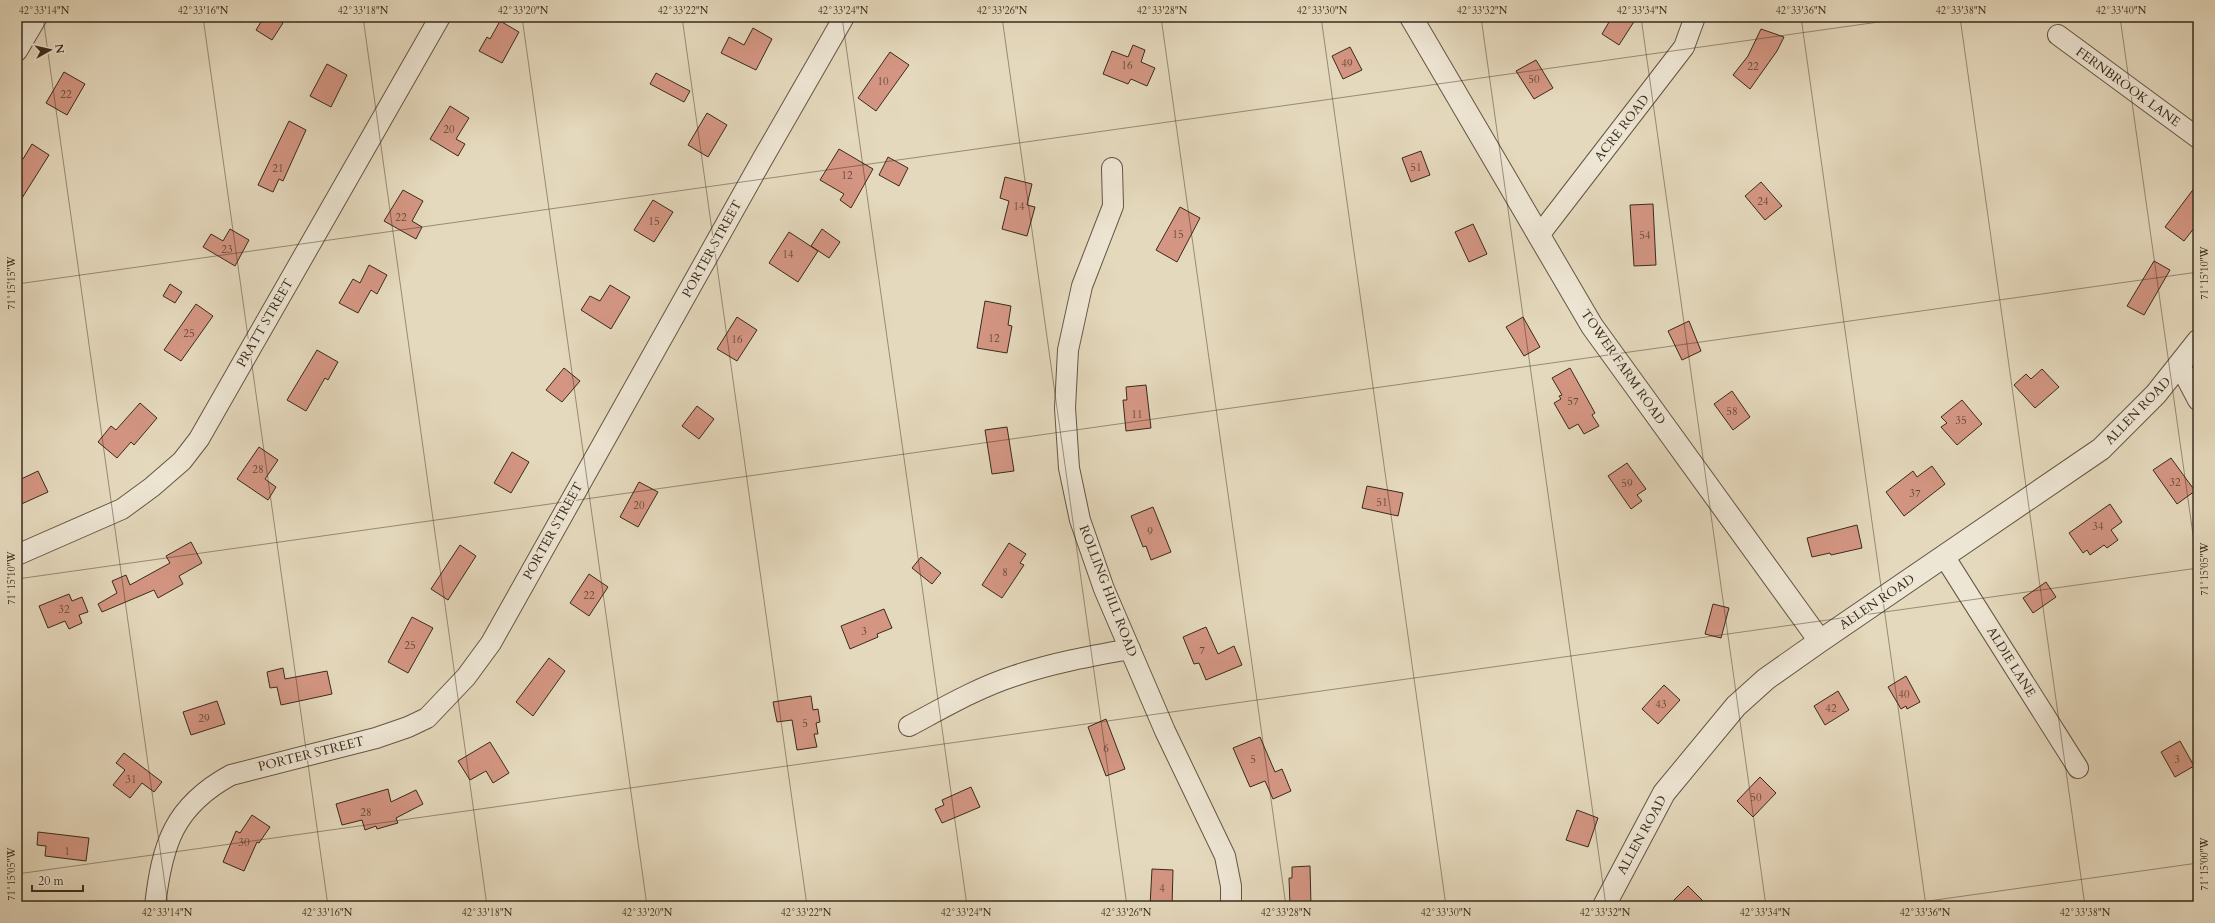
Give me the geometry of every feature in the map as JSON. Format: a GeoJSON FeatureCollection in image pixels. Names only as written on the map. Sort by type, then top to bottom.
{"type":"FeatureCollection","features":[{"type":"Feature","properties":{"kind":"street"},"geometry":{"type":"LineString","coordinates":[[17,51],[37,17]]}},
{"type":"Feature","properties":{"kind":"street","name":"PRATT STREET"},"geometry":{"type":"LineString","coordinates":[[17,555],[122,509],[152,487],[182,461],[199,439],[440,17]]}},
{"type":"Feature","properties":{"kind":"street","name":"PORTER STREET"},"geometry":{"type":"LineString","coordinates":[[155,906],[167,843],[177,822],[190,806],[212,786],[231,775],[376,738],[408,727],[427,718],[466,677],[491,643],[763,158],[844,17]]}},
{"type":"Feature","properties":{"kind":"street","name":"TOWER FARM ROAD"},"geometry":{"type":"LineString","coordinates":[[1412,17],[1540,234],[1592,326],[1820,641]]}},
{"type":"Feature","properties":{"kind":"street","name":"ACRE ROAD"},"geometry":{"type":"LineString","coordinates":[[1540,234],[1684,47],[1695,17]]}},
{"type":"Feature","properties":{"kind":"street","name":"FERNBROOK LANE"},"geometry":{"type":"LineString","coordinates":[[2058,35],[2198,138]]}},
{"type":"Feature","properties":{"kind":"street","name":"ROLLING HILL ROAD"},"geometry":{"type":"LineString","coordinates":[[1112,168],[1112,206],[1082,286],[1068,350],[1066,408],[1069,468],[1080,520],[1104,589],[1165,731],[1225,856],[1231,886],[1232,906]]}},
{"type":"Feature","properties":{"kind":"street","name":"ALLEN ROAD"},"geometry":{"type":"LineString","coordinates":[[1604,906],[1664,793],[1736,706],[1766,679],[2101,449],[2156,394],[2180,366],[2198,341]]}},
{"type":"Feature","properties":{"kind":"street"},"geometry":{"type":"LineString","coordinates":[[2180,366],[2198,400]]}},
{"type":"Feature","properties":{"kind":"street","name":"ALDIE LANE"},"geometry":{"type":"LineString","coordinates":[[1944,556],[2078,768]]}},
{"type":"Feature","properties":{"kind":"street"},"geometry":{"type":"LineString","coordinates":[[909,726],[958,700],[1014,676],[1071,660],[1130,649]]}},
{"type":"Feature","properties":{"kind":"building"},"geometry":{"type":"Polygon","coordinates":[[[264,17],[274,17],[283,23],[272,40],[256,30],[264,17]]]}},
{"type":"Feature","properties":{"kind":"building"},"geometry":{"type":"Polygon","coordinates":[[[1612,17],[1637,17],[1619,45],[1602,34],[1612,17]]]}},
{"type":"Feature","properties":{"kind":"building"},"geometry":{"type":"Polygon","coordinates":[[[500,21],[519,32],[502,63],[479,51],[487,37],[490,39],[500,21]]]}},
{"type":"Feature","properties":{"kind":"building"},"geometry":{"type":"Polygon","coordinates":[[[753,28],[772,39],[756,70],[721,53],[729,37],[744,45],[753,28]]]}},
{"type":"Feature","properties":{"kind":"building"},"geometry":{"type":"Polygon","coordinates":[[[1761,29],[1784,37],[1777,51],[1750,89],[1733,75],[1748,56],[1761,29]]]}},
{"type":"Feature","properties":{"kind":"building"},"geometry":{"type":"Polygon","coordinates":[[[1133,45],[1145,50],[1141,62],[1155,68],[1147,86],[1131,79],[1128,84],[1103,74],[1112,51],[1128,57],[1133,45]]]}},
{"type":"Feature","properties":{"kind":"building"},"geometry":{"type":"Polygon","coordinates":[[[1350,47],[1362,70],[1343,79],[1332,56],[1350,47]]]}},
{"type":"Feature","properties":{"kind":"building"},"geometry":{"type":"Polygon","coordinates":[[[890,52],[909,65],[876,111],[858,98],[890,52]]]}},
{"type":"Feature","properties":{"kind":"building"},"geometry":{"type":"Polygon","coordinates":[[[1536,60],[1553,88],[1534,99],[1516,71],[1536,60]]]}},
{"type":"Feature","properties":{"kind":"building"},"geometry":{"type":"Polygon","coordinates":[[[327,64],[347,75],[331,107],[310,96],[327,64]]]}},
{"type":"Feature","properties":{"kind":"building"},"geometry":{"type":"Polygon","coordinates":[[[64,72],[85,84],[67,115],[46,103],[64,72]]]}},
{"type":"Feature","properties":{"kind":"building"},"geometry":{"type":"Polygon","coordinates":[[[656,73],[690,91],[684,102],[650,84],[656,73]]]}},
{"type":"Feature","properties":{"kind":"building"},"geometry":{"type":"Polygon","coordinates":[[[450,106],[469,118],[456,139],[465,144],[458,156],[430,139],[450,106]]]}},
{"type":"Feature","properties":{"kind":"building"},"geometry":{"type":"Polygon","coordinates":[[[707,113],[727,125],[708,157],[688,145],[707,113]]]}},
{"type":"Feature","properties":{"kind":"building"},"geometry":{"type":"Polygon","coordinates":[[[289,121],[306,130],[283,181],[279,179],[273,192],[258,185],[289,121]]]}},
{"type":"Feature","properties":{"kind":"building"},"geometry":{"type":"Polygon","coordinates":[[[32,144],[49,155],[17,206],[17,155],[23,159],[32,144]]]}},
{"type":"Feature","properties":{"kind":"building"},"geometry":{"type":"Polygon","coordinates":[[[839,149],[873,169],[851,208],[840,200],[844,194],[820,180],[839,149]]]}},
{"type":"Feature","properties":{"kind":"building"},"geometry":{"type":"Polygon","coordinates":[[[1421,151],[1430,175],[1411,182],[1402,158],[1421,151]]]}},
{"type":"Feature","properties":{"kind":"building"},"geometry":{"type":"Polygon","coordinates":[[[888,157],[908,168],[899,186],[879,175],[888,157]]]}},
{"type":"Feature","properties":{"kind":"building"},"geometry":{"type":"Polygon","coordinates":[[[1005,177],[1032,184],[1027,205],[1035,207],[1027,236],[1002,229],[1009,201],[1000,198],[1005,177]]]}},
{"type":"Feature","properties":{"kind":"building"},"geometry":{"type":"Polygon","coordinates":[[[1761,182],[1782,206],[1765,220],[1745,196],[1761,182]]]}},
{"type":"Feature","properties":{"kind":"building"},"geometry":{"type":"Polygon","coordinates":[[[2198,183],[2198,223],[2184,241],[2165,227],[2198,183]]]}},
{"type":"Feature","properties":{"kind":"building"},"geometry":{"type":"Polygon","coordinates":[[[403,190],[423,201],[412,221],[422,227],[416,239],[384,221],[403,190]]]}},
{"type":"Feature","properties":{"kind":"building"},"geometry":{"type":"Polygon","coordinates":[[[653,200],[673,212],[654,242],[634,230],[653,200]]]}},
{"type":"Feature","properties":{"kind":"building"},"geometry":{"type":"Polygon","coordinates":[[[1653,204],[1656,265],[1634,266],[1630,205],[1653,204]]]}},
{"type":"Feature","properties":{"kind":"building"},"geometry":{"type":"Polygon","coordinates":[[[1180,207],[1200,218],[1177,262],[1156,250],[1180,207]]]}},
{"type":"Feature","properties":{"kind":"building"},"geometry":{"type":"Polygon","coordinates":[[[1473,224],[1487,254],[1469,262],[1455,232],[1473,224]]]}},
{"type":"Feature","properties":{"kind":"building"},"geometry":{"type":"Polygon","coordinates":[[[230,229],[249,240],[235,266],[203,247],[211,234],[223,241],[230,229]]]}},
{"type":"Feature","properties":{"kind":"building"},"geometry":{"type":"Polygon","coordinates":[[[822,229],[840,242],[829,258],[811,246],[822,229]]]}},
{"type":"Feature","properties":{"kind":"building"},"geometry":{"type":"Polygon","coordinates":[[[789,232],[818,251],[798,282],[769,263],[789,232]]]}},
{"type":"Feature","properties":{"kind":"building"},"geometry":{"type":"Polygon","coordinates":[[[2154,261],[2170,270],[2144,315],[2127,306],[2154,261]]]}},
{"type":"Feature","properties":{"kind":"building"},"geometry":{"type":"Polygon","coordinates":[[[369,265],[387,275],[377,294],[371,290],[358,313],[339,303],[353,279],[360,283],[369,265]]]}},
{"type":"Feature","properties":{"kind":"building"},"geometry":{"type":"Polygon","coordinates":[[[170,284],[182,292],[175,303],[163,296],[170,284]]]}},
{"type":"Feature","properties":{"kind":"building"},"geometry":{"type":"Polygon","coordinates":[[[610,285],[630,297],[611,329],[581,310],[590,296],[600,301],[610,285]]]}},
{"type":"Feature","properties":{"kind":"building"},"geometry":{"type":"Polygon","coordinates":[[[985,301],[1011,306],[1008,325],[1012,326],[1007,353],[977,348],[985,301]]]}},
{"type":"Feature","properties":{"kind":"building"},"geometry":{"type":"Polygon","coordinates":[[[196,304],[213,316],[181,361],[164,350],[196,304]]]}},
{"type":"Feature","properties":{"kind":"building"},"geometry":{"type":"Polygon","coordinates":[[[737,317],[757,330],[737,361],[717,349],[737,317]]]}},
{"type":"Feature","properties":{"kind":"building"},"geometry":{"type":"Polygon","coordinates":[[[1523,317],[1540,347],[1524,356],[1506,327],[1523,317]]]}},
{"type":"Feature","properties":{"kind":"building"},"geometry":{"type":"Polygon","coordinates":[[[1689,321],[1701,351],[1682,360],[1668,331],[1689,321]]]}},
{"type":"Feature","properties":{"kind":"building"},"geometry":{"type":"Polygon","coordinates":[[[317,350],[338,362],[328,380],[325,378],[306,411],[287,400],[317,350]]]}},
{"type":"Feature","properties":{"kind":"building"},"geometry":{"type":"Polygon","coordinates":[[[564,368],[580,381],[562,402],[546,390],[564,368]]]}},
{"type":"Feature","properties":{"kind":"building"},"geometry":{"type":"Polygon","coordinates":[[[1570,368],[1595,413],[1592,415],[1599,426],[1584,434],[1578,424],[1569,429],[1554,403],[1561,399],[1559,396],[1562,395],[1552,378],[1570,368]]]}},
{"type":"Feature","properties":{"kind":"building"},"geometry":{"type":"Polygon","coordinates":[[[2042,369],[2059,387],[2035,408],[2014,385],[2026,374],[2031,379],[2042,369]]]}},
{"type":"Feature","properties":{"kind":"building"},"geometry":{"type":"Polygon","coordinates":[[[1146,385],[1151,428],[1126,431],[1123,400],[1127,400],[1126,387],[1146,385]]]}},
{"type":"Feature","properties":{"kind":"building"},"geometry":{"type":"Polygon","coordinates":[[[1732,391],[1750,417],[1733,430],[1714,404],[1732,391]]]}},
{"type":"Feature","properties":{"kind":"building"},"geometry":{"type":"Polygon","coordinates":[[[1962,400],[1982,424],[1957,445],[1941,427],[1947,423],[1941,417],[1962,400]]]}},
{"type":"Feature","properties":{"kind":"building"},"geometry":{"type":"Polygon","coordinates":[[[140,403],[157,418],[134,445],[131,442],[117,458],[98,442],[111,426],[116,430],[140,403]]]}},
{"type":"Feature","properties":{"kind":"building"},"geometry":{"type":"Polygon","coordinates":[[[697,406],[714,419],[699,439],[682,426],[697,406]]]}},
{"type":"Feature","properties":{"kind":"building"},"geometry":{"type":"Polygon","coordinates":[[[1007,427],[1014,471],[992,474],[985,430],[1007,427]]]}},
{"type":"Feature","properties":{"kind":"building"},"geometry":{"type":"Polygon","coordinates":[[[259,447],[278,460],[265,479],[276,487],[268,500],[237,479],[259,447]]]}},
{"type":"Feature","properties":{"kind":"building"},"geometry":{"type":"Polygon","coordinates":[[[512,452],[529,462],[511,493],[494,483],[512,452]]]}},
{"type":"Feature","properties":{"kind":"building"},"geometry":{"type":"Polygon","coordinates":[[[2171,458],[2195,491],[2177,504],[2153,470],[2171,458]]]}},
{"type":"Feature","properties":{"kind":"building"},"geometry":{"type":"Polygon","coordinates":[[[1627,463],[1646,489],[1637,495],[1642,501],[1631,509],[1608,476],[1627,463]]]}},
{"type":"Feature","properties":{"kind":"building"},"geometry":{"type":"Polygon","coordinates":[[[1932,466],[1945,484],[1904,516],[1886,492],[1913,471],[1917,477],[1932,466]]]}},
{"type":"Feature","properties":{"kind":"building"},"geometry":{"type":"Polygon","coordinates":[[[38,471],[48,492],[17,506],[17,481],[38,471]]]}},
{"type":"Feature","properties":{"kind":"building"},"geometry":{"type":"Polygon","coordinates":[[[639,482],[658,492],[638,527],[620,517],[639,482]]]}},
{"type":"Feature","properties":{"kind":"building"},"geometry":{"type":"Polygon","coordinates":[[[1367,486],[1403,493],[1398,516],[1362,508],[1367,486]]]}},
{"type":"Feature","properties":{"kind":"building"},"geometry":{"type":"Polygon","coordinates":[[[2110,504],[2122,522],[2111,530],[2118,540],[2107,548],[2104,545],[2090,555],[2087,550],[2083,553],[2069,533],[2110,504]]]}},
{"type":"Feature","properties":{"kind":"building"},"geometry":{"type":"Polygon","coordinates":[[[1153,507],[1171,552],[1151,560],[1146,546],[1143,547],[1131,516],[1153,507]]]}},
{"type":"Feature","properties":{"kind":"building"},"geometry":{"type":"Polygon","coordinates":[[[1857,525],[1862,548],[1831,555],[1830,553],[1812,557],[1807,538],[1857,525]]]}},
{"type":"Feature","properties":{"kind":"building"},"geometry":{"type":"Polygon","coordinates":[[[191,542],[202,563],[179,576],[183,584],[158,598],[154,590],[102,612],[98,604],[117,593],[112,581],[126,575],[130,585],[170,563],[166,556],[191,542]]]}},
{"type":"Feature","properties":{"kind":"building"},"geometry":{"type":"Polygon","coordinates":[[[1009,543],[1026,554],[1020,563],[1024,565],[1002,598],[982,585],[1009,543]]]}},
{"type":"Feature","properties":{"kind":"building"},"geometry":{"type":"Polygon","coordinates":[[[460,545],[476,556],[448,600],[431,589],[460,545]]]}},
{"type":"Feature","properties":{"kind":"building"},"geometry":{"type":"Polygon","coordinates":[[[921,557],[941,573],[932,584],[912,568],[921,557]]]}},
{"type":"Feature","properties":{"kind":"building"},"geometry":{"type":"Polygon","coordinates":[[[589,574],[608,587],[589,616],[570,603],[589,574]]]}},
{"type":"Feature","properties":{"kind":"building"},"geometry":{"type":"Polygon","coordinates":[[[2046,582],[2056,597],[2033,613],[2023,598],[2046,582]]]}},
{"type":"Feature","properties":{"kind":"building"},"geometry":{"type":"Polygon","coordinates":[[[69,594],[72,601],[82,597],[88,612],[79,615],[82,623],[69,629],[65,621],[48,628],[39,606],[69,594]]]}},
{"type":"Feature","properties":{"kind":"building"},"geometry":{"type":"Polygon","coordinates":[[[1713,604],[1729,608],[1721,638],[1705,634],[1713,604]]]}},
{"type":"Feature","properties":{"kind":"building"},"geometry":{"type":"Polygon","coordinates":[[[884,609],[892,628],[877,634],[878,637],[850,649],[841,626],[884,609]]]}},
{"type":"Feature","properties":{"kind":"building"},"geometry":{"type":"Polygon","coordinates":[[[412,617],[433,628],[408,673],[388,662],[412,617]]]}},
{"type":"Feature","properties":{"kind":"building"},"geometry":{"type":"Polygon","coordinates":[[[1206,627],[1218,654],[1234,646],[1242,665],[1206,680],[1199,663],[1194,664],[1183,637],[1206,627]]]}},
{"type":"Feature","properties":{"kind":"building"},"geometry":{"type":"Polygon","coordinates":[[[549,658],[565,671],[533,716],[516,702],[549,658]]]}},
{"type":"Feature","properties":{"kind":"building"},"geometry":{"type":"Polygon","coordinates":[[[283,668],[285,679],[327,671],[332,694],[281,705],[277,687],[270,688],[267,672],[283,668]]]}},
{"type":"Feature","properties":{"kind":"building"},"geometry":{"type":"Polygon","coordinates":[[[1906,676],[1920,702],[1907,709],[1906,706],[1901,709],[1888,687],[1906,676]]]}},
{"type":"Feature","properties":{"kind":"building"},"geometry":{"type":"Polygon","coordinates":[[[1664,685],[1680,700],[1658,724],[1642,709],[1664,685]]]}},
{"type":"Feature","properties":{"kind":"building"},"geometry":{"type":"Polygon","coordinates":[[[1838,691],[1849,710],[1825,725],[1814,706],[1838,691]]]}},
{"type":"Feature","properties":{"kind":"building"},"geometry":{"type":"Polygon","coordinates":[[[811,696],[813,710],[818,709],[820,722],[816,723],[818,734],[814,734],[817,747],[797,750],[792,720],[777,722],[773,702],[811,696]]]}},
{"type":"Feature","properties":{"kind":"building"},"geometry":{"type":"Polygon","coordinates":[[[217,701],[225,724],[191,735],[183,712],[217,701]]]}},
{"type":"Feature","properties":{"kind":"building"},"geometry":{"type":"Polygon","coordinates":[[[1106,719],[1125,769],[1106,776],[1088,727],[1106,719]]]}},
{"type":"Feature","properties":{"kind":"building"},"geometry":{"type":"Polygon","coordinates":[[[1260,737],[1275,772],[1282,769],[1291,791],[1273,799],[1265,781],[1250,787],[1233,748],[1260,737]]]}},
{"type":"Feature","properties":{"kind":"building"},"geometry":{"type":"Polygon","coordinates":[[[2180,741],[2194,766],[2175,777],[2161,752],[2180,741]]]}},
{"type":"Feature","properties":{"kind":"building"},"geometry":{"type":"Polygon","coordinates":[[[490,742],[509,773],[493,783],[486,771],[470,780],[458,761],[490,742]]]}},
{"type":"Feature","properties":{"kind":"building"},"geometry":{"type":"Polygon","coordinates":[[[124,753],[162,782],[154,792],[142,783],[130,798],[113,785],[125,770],[116,763],[124,753]]]}},
{"type":"Feature","properties":{"kind":"building"},"geometry":{"type":"Polygon","coordinates":[[[1760,777],[1776,793],[1753,817],[1737,801],[1760,777]]]}},
{"type":"Feature","properties":{"kind":"building"},"geometry":{"type":"Polygon","coordinates":[[[971,787],[980,807],[942,823],[935,809],[944,805],[942,800],[971,787]]]}},
{"type":"Feature","properties":{"kind":"building"},"geometry":{"type":"Polygon","coordinates":[[[388,789],[391,802],[416,790],[423,804],[396,818],[398,823],[377,829],[376,826],[365,830],[362,820],[342,825],[336,804],[388,789]]]}},
{"type":"Feature","properties":{"kind":"building"},"geometry":{"type":"Polygon","coordinates":[[[1577,810],[1598,818],[1588,847],[1566,840],[1577,810]]]}},
{"type":"Feature","properties":{"kind":"building"},"geometry":{"type":"Polygon","coordinates":[[[252,815],[270,827],[259,843],[257,842],[244,871],[223,862],[236,831],[240,833],[252,815]]]}},
{"type":"Feature","properties":{"kind":"building"},"geometry":{"type":"Polygon","coordinates":[[[38,832],[89,838],[86,861],[45,856],[46,846],[37,845],[38,832]]]}},
{"type":"Feature","properties":{"kind":"building"},"geometry":{"type":"Polygon","coordinates":[[[1310,866],[1311,906],[1290,906],[1289,878],[1292,878],[1292,867],[1310,866]]]}},
{"type":"Feature","properties":{"kind":"building"},"geometry":{"type":"Polygon","coordinates":[[[1152,869],[1173,870],[1172,906],[1150,906],[1152,869]]]}},
{"type":"Feature","properties":{"kind":"building"},"geometry":{"type":"Polygon","coordinates":[[[1688,886],[1708,906],[1668,906],[1688,886]]]}}]}
